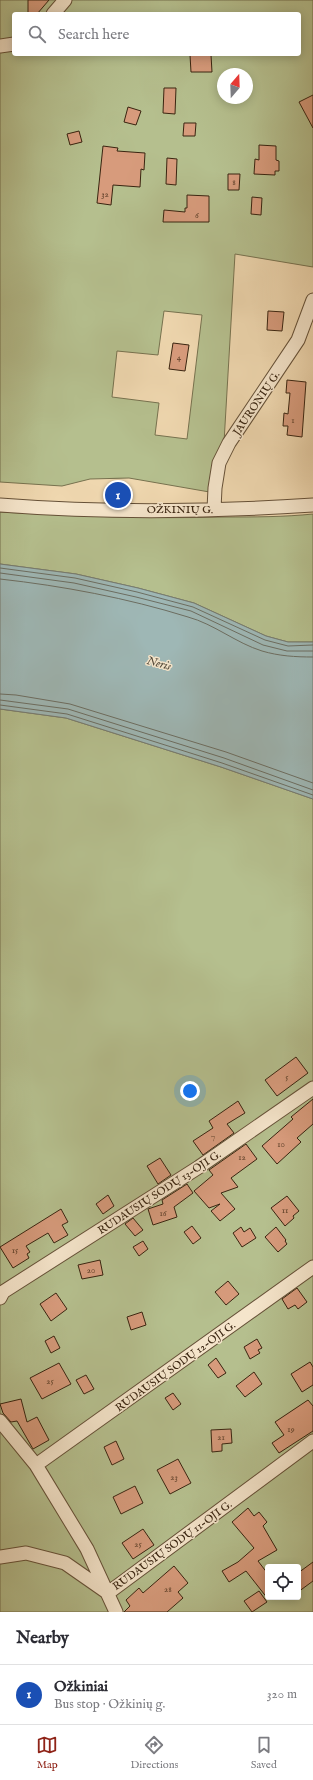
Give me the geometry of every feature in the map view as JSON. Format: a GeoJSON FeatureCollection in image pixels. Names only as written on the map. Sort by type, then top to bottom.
{"type":"FeatureCollection","features":[{"type":"Feature","properties":{"kind":"street"},"geometry":{"type":"LineString","coordinates":[[55,12],[64,0]]}},
{"type":"Feature","properties":{"kind":"street"},"geometry":{"type":"LineString","coordinates":[[0,46],[12,44]]}},
{"type":"Feature","properties":{"kind":"street","name":"JAURONIŲ G."},"geometry":{"type":"LineString","coordinates":[[214,510],[214,488],[219,463],[229,443],[298,340],[313,300]]}},
{"type":"Feature","properties":{"kind":"street","name":"OŽKINIŲ G."},"geometry":{"type":"LineString","coordinates":[[0,505],[92,509],[214,510],[313,505]]}},
{"type":"Feature","properties":{"kind":"street","name":"RUDAUSIŲ SODŲ 13-OJI G."},"geometry":{"type":"LineString","coordinates":[[2,1295],[199,1167],[313,1088]]}},
{"type":"Feature","properties":{"kind":"street","name":"RUDAUSIŲ SODŲ 12-OJI G."},"geometry":{"type":"LineString","coordinates":[[36,1465],[313,1267]]}},
{"type":"Feature","properties":{"kind":"street"},"geometry":{"type":"LineString","coordinates":[[0,1421],[36,1465],[87,1549],[116,1612]]}},
{"type":"Feature","properties":{"kind":"street","name":"RUDAUSIŲ SODŲ 11-OJI G."},"geometry":{"type":"LineString","coordinates":[[0,1558],[26,1553],[65,1563],[108,1593],[313,1441]]}},
{"type":"Feature","properties":{"kind":"green space"},"geometry":{"type":"Polygon","coordinates":[[[0,0],[313,0],[313,267],[235,254],[221,494],[129,478],[90,479],[62,486],[0,482],[0,0]],[[164,311],[158,355],[117,351],[112,397],[159,403],[155,435],[187,439],[202,315],[164,311]]]}},
{"type":"Feature","properties":{"kind":"green space"},"geometry":{"type":"Polygon","coordinates":[[[0,512],[169,518],[269,517],[313,514],[313,642],[288,642],[266,636],[194,603],[138,588],[76,574],[0,564],[0,512]]]}},
{"type":"Feature","properties":{"kind":"green space"},"geometry":{"type":"Polygon","coordinates":[[[0,709],[66,718],[221,767],[313,799],[313,1612],[0,1612],[0,709]]]}},
{"type":"Feature","properties":{"kind":"water","name":"Neris"},"geometry":{"type":"Polygon","coordinates":[[[0,564],[76,574],[138,588],[194,603],[266,636],[288,642],[313,642],[313,799],[221,767],[66,718],[0,709],[0,564]]]}},
{"type":"Feature","properties":{"kind":"building"},"geometry":{"type":"Polygon","coordinates":[[[28,0],[49,0],[39,12],[28,12],[28,0]]]}},
{"type":"Feature","properties":{"kind":"building"},"geometry":{"type":"Polygon","coordinates":[[[190,56],[211,56],[212,72],[191,72],[190,56]]]}},
{"type":"Feature","properties":{"kind":"building"},"geometry":{"type":"Polygon","coordinates":[[[164,88],[176,88],[175,114],[163,113],[164,88]]]}},
{"type":"Feature","properties":{"kind":"building"},"geometry":{"type":"Polygon","coordinates":[[[313,95],[313,128],[299,102],[313,95]]]}},
{"type":"Feature","properties":{"kind":"building"},"geometry":{"type":"Polygon","coordinates":[[[128,107],[141,111],[136,125],[124,122],[128,107]]]}},
{"type":"Feature","properties":{"kind":"building"},"geometry":{"type":"Polygon","coordinates":[[[184,123],[196,123],[195,136],[183,136],[184,123]]]}},
{"type":"Feature","properties":{"kind":"building"},"geometry":{"type":"Polygon","coordinates":[[[79,131],[82,142],[70,145],[67,134],[79,131]]]}},
{"type":"Feature","properties":{"kind":"building"},"geometry":{"type":"Polygon","coordinates":[[[259,145],[276,146],[276,160],[279,161],[279,171],[275,171],[275,175],[254,174],[255,159],[259,160],[259,145]]]}},
{"type":"Feature","properties":{"kind":"building"},"geometry":{"type":"Polygon","coordinates":[[[103,146],[118,148],[117,151],[145,153],[144,170],[141,169],[140,187],[113,185],[111,205],[97,203],[103,146]]]}},
{"type":"Feature","properties":{"kind":"building"},"geometry":{"type":"Polygon","coordinates":[[[167,158],[177,159],[176,185],[166,184],[167,158]]]}},
{"type":"Feature","properties":{"kind":"building"},"geometry":{"type":"Polygon","coordinates":[[[228,174],[240,174],[239,190],[228,190],[228,174]]]}},
{"type":"Feature","properties":{"kind":"building"},"geometry":{"type":"Polygon","coordinates":[[[187,195],[209,196],[209,222],[163,222],[164,210],[185,212],[185,208],[187,208],[187,195]]]}},
{"type":"Feature","properties":{"kind":"building"},"geometry":{"type":"Polygon","coordinates":[[[252,197],[262,198],[261,215],[251,214],[252,197]]]}},
{"type":"Feature","properties":{"kind":"building"},"geometry":{"type":"Polygon","coordinates":[[[268,311],[284,312],[282,331],[267,330],[268,311]]]}},
{"type":"Feature","properties":{"kind":"building"},"geometry":{"type":"Polygon","coordinates":[[[173,343],[189,345],[185,371],[169,369],[173,343]]]}},
{"type":"Feature","properties":{"kind":"building"},"geometry":{"type":"Polygon","coordinates":[[[287,380],[306,382],[302,437],[287,435],[288,426],[283,426],[284,413],[288,414],[290,393],[286,393],[287,380]]]}},
{"type":"Feature","properties":{"kind":"building"},"geometry":{"type":"Polygon","coordinates":[[[296,1057],[308,1073],[277,1096],[265,1080],[296,1057]]]}},
{"type":"Feature","properties":{"kind":"building"},"geometry":{"type":"Polygon","coordinates":[[[313,1099],[313,1124],[297,1138],[301,1142],[277,1164],[262,1146],[293,1119],[291,1117],[313,1099]]]}},
{"type":"Feature","properties":{"kind":"building"},"geometry":{"type":"Polygon","coordinates":[[[238,1101],[245,1113],[227,1124],[234,1133],[203,1155],[193,1141],[213,1128],[209,1121],[238,1101]]]}},
{"type":"Feature","properties":{"kind":"building"},"geometry":{"type":"Polygon","coordinates":[[[246,1144],[257,1159],[231,1178],[238,1187],[221,1193],[235,1209],[220,1221],[211,1211],[220,1204],[209,1208],[194,1191],[213,1175],[209,1170],[246,1144]]]}},
{"type":"Feature","properties":{"kind":"building"},"geometry":{"type":"Polygon","coordinates":[[[160,1158],[171,1175],[158,1184],[147,1166],[160,1158]]]}},
{"type":"Feature","properties":{"kind":"building"},"geometry":{"type":"Polygon","coordinates":[[[187,1184],[193,1193],[174,1207],[177,1217],[153,1225],[148,1209],[163,1204],[162,1200],[187,1184]]]}},
{"type":"Feature","properties":{"kind":"building"},"geometry":{"type":"Polygon","coordinates":[[[108,1195],[114,1206],[103,1214],[96,1204],[108,1195]]]}},
{"type":"Feature","properties":{"kind":"building"},"geometry":{"type":"Polygon","coordinates":[[[287,1196],[299,1211],[285,1226],[271,1208],[287,1196]]]}},
{"type":"Feature","properties":{"kind":"building"},"geometry":{"type":"Polygon","coordinates":[[[61,1209],[68,1222],[62,1225],[68,1235],[54,1243],[48,1233],[26,1246],[30,1252],[27,1254],[29,1258],[13,1268],[0,1247],[61,1209]]]}},
{"type":"Feature","properties":{"kind":"building"},"geometry":{"type":"Polygon","coordinates":[[[133,1218],[143,1230],[135,1236],[125,1224],[133,1218]]]}},
{"type":"Feature","properties":{"kind":"building"},"geometry":{"type":"Polygon","coordinates":[[[192,1226],[201,1238],[193,1244],[184,1232],[192,1226]]]}},
{"type":"Feature","properties":{"kind":"building"},"geometry":{"type":"Polygon","coordinates":[[[241,1227],[244,1232],[250,1228],[256,1238],[242,1247],[233,1233],[241,1227]]]}},
{"type":"Feature","properties":{"kind":"building"},"geometry":{"type":"Polygon","coordinates":[[[276,1227],[286,1240],[285,1241],[287,1244],[278,1252],[265,1237],[276,1227]]]}},
{"type":"Feature","properties":{"kind":"building"},"geometry":{"type":"Polygon","coordinates":[[[143,1241],[148,1249],[139,1256],[133,1247],[143,1241]]]}},
{"type":"Feature","properties":{"kind":"building"},"geometry":{"type":"Polygon","coordinates":[[[100,1260],[103,1275],[82,1279],[78,1265],[100,1260]]]}},
{"type":"Feature","properties":{"kind":"building"},"geometry":{"type":"Polygon","coordinates":[[[228,1281],[239,1294],[226,1305],[215,1292],[228,1281]]]}},
{"type":"Feature","properties":{"kind":"building"},"geometry":{"type":"Polygon","coordinates":[[[297,1288],[307,1302],[298,1309],[295,1305],[288,1309],[282,1299],[297,1288]]]}},
{"type":"Feature","properties":{"kind":"building"},"geometry":{"type":"Polygon","coordinates":[[[56,1293],[67,1309],[51,1321],[40,1304],[56,1293]]]}},
{"type":"Feature","properties":{"kind":"building"},"geometry":{"type":"Polygon","coordinates":[[[142,1312],[146,1325],[131,1330],[127,1317],[142,1312]]]}},
{"type":"Feature","properties":{"kind":"building"},"geometry":{"type":"Polygon","coordinates":[[[54,1336],[60,1348],[51,1353],[45,1341],[54,1336]]]}},
{"type":"Feature","properties":{"kind":"building"},"geometry":{"type":"Polygon","coordinates":[[[257,1339],[262,1348],[258,1350],[260,1353],[250,1359],[244,1347],[257,1339]]]}},
{"type":"Feature","properties":{"kind":"building"},"geometry":{"type":"Polygon","coordinates":[[[216,1358],[226,1373],[218,1378],[208,1365],[216,1358]]]}},
{"type":"Feature","properties":{"kind":"building"},"geometry":{"type":"Polygon","coordinates":[[[310,1362],[313,1367],[313,1385],[302,1392],[291,1374],[310,1362]]]}},
{"type":"Feature","properties":{"kind":"building"},"geometry":{"type":"Polygon","coordinates":[[[59,1363],[71,1384],[42,1399],[30,1378],[59,1363]]]}},
{"type":"Feature","properties":{"kind":"building"},"geometry":{"type":"Polygon","coordinates":[[[254,1372],[262,1384],[245,1397],[236,1386],[254,1372]]]}},
{"type":"Feature","properties":{"kind":"building"},"geometry":{"type":"Polygon","coordinates":[[[86,1375],[94,1389],[84,1394],[76,1380],[86,1375]]]}},
{"type":"Feature","properties":{"kind":"building"},"geometry":{"type":"Polygon","coordinates":[[[173,1393],[181,1404],[173,1410],[165,1398],[173,1393]]]}},
{"type":"Feature","properties":{"kind":"building"},"geometry":{"type":"Polygon","coordinates":[[[21,1399],[27,1422],[37,1417],[49,1440],[33,1449],[17,1421],[11,1422],[3,1413],[0,1404],[21,1399]]]}},
{"type":"Feature","properties":{"kind":"building"},"geometry":{"type":"Polygon","coordinates":[[[308,1400],[313,1406],[313,1431],[279,1453],[272,1443],[284,1435],[275,1422],[308,1400]]]}},
{"type":"Feature","properties":{"kind":"building"},"geometry":{"type":"Polygon","coordinates":[[[231,1429],[232,1443],[222,1444],[222,1451],[212,1452],[211,1430],[231,1429]]]}},
{"type":"Feature","properties":{"kind":"building"},"geometry":{"type":"Polygon","coordinates":[[[116,1441],[124,1459],[112,1465],[104,1447],[116,1441]]]}},
{"type":"Feature","properties":{"kind":"building"},"geometry":{"type":"Polygon","coordinates":[[[178,1459],[191,1483],[170,1494],[157,1470],[178,1459]]]}},
{"type":"Feature","properties":{"kind":"building"},"geometry":{"type":"Polygon","coordinates":[[[135,1486],[143,1503],[121,1514],[113,1497],[135,1486]]]}},
{"type":"Feature","properties":{"kind":"building"},"geometry":{"type":"Polygon","coordinates":[[[248,1508],[254,1516],[259,1512],[267,1522],[263,1526],[277,1550],[258,1561],[265,1570],[265,1595],[246,1571],[229,1582],[222,1571],[238,1562],[254,1548],[232,1522],[248,1508]]]}},
{"type":"Feature","properties":{"kind":"building"},"geometry":{"type":"Polygon","coordinates":[[[143,1529],[154,1545],[133,1559],[122,1543],[143,1529]]]}},
{"type":"Feature","properties":{"kind":"building"},"geometry":{"type":"Polygon","coordinates":[[[313,1562],[313,1581],[301,1590],[301,1571],[313,1562]]]}},
{"type":"Feature","properties":{"kind":"building"},"geometry":{"type":"Polygon","coordinates":[[[174,1566],[188,1583],[178,1592],[183,1598],[167,1612],[124,1612],[130,1606],[126,1600],[139,1588],[143,1593],[174,1566]]]}},
{"type":"Feature","properties":{"kind":"building"},"geometry":{"type":"Polygon","coordinates":[[[259,1591],[267,1602],[252,1612],[244,1601],[259,1591]]]}},
{"type":"Feature","properties":{"kind":"place","name":"Ožkiniai"},"geometry":{"type":"Point","coordinates":[118,495]}}]}
